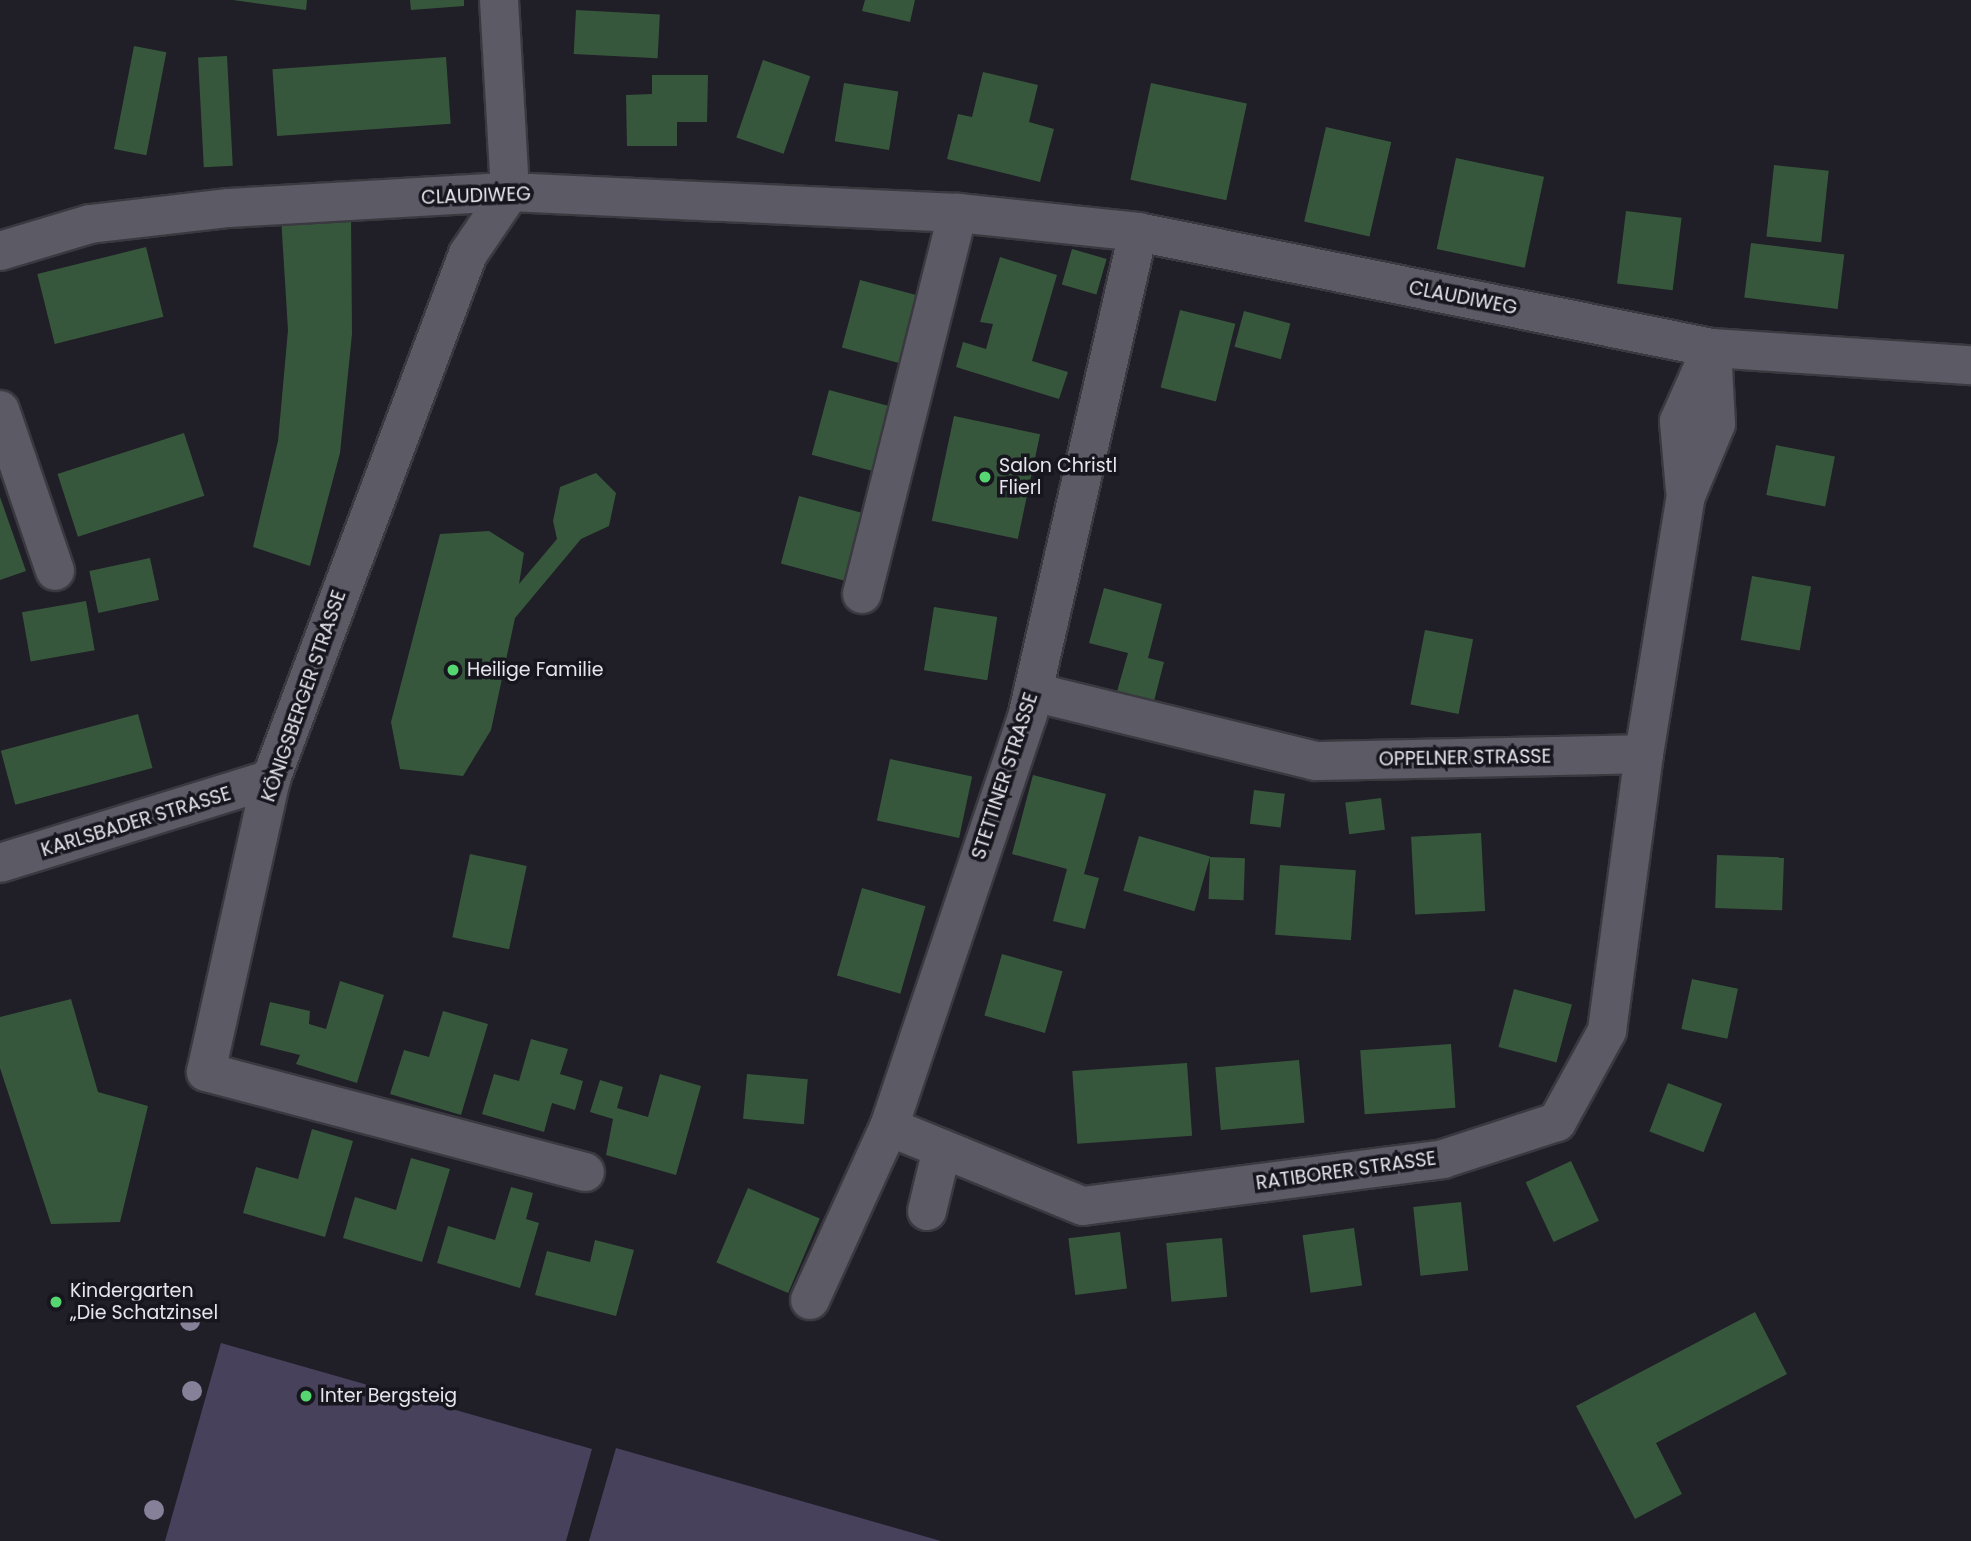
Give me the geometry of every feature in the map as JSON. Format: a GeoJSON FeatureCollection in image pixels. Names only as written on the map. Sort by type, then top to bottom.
{"type":"FeatureCollection","features":[{"type":"Feature","properties":{"kind":"street"},"geometry":{"type":"LineString","coordinates":[[499,0],[510,192]]}},
{"type":"Feature","properties":{"kind":"street","name":"CLAUDIWEG"},"geometry":{"type":"LineString","coordinates":[[0,251],[90,224],[215,209],[510,192],[958,213],[1138,232],[1712,348],[1971,365]]}},
{"type":"Feature","properties":{"kind":"street","name":"KÖNIGSBERGER STRASSE"},"geometry":{"type":"LineString","coordinates":[[510,192],[468,254],[271,779],[206,1072],[585,1172]]}},
{"type":"Feature","properties":{"kind":"street"},"geometry":{"type":"LineString","coordinates":[[862,594],[958,213]]}},
{"type":"Feature","properties":{"kind":"street","name":"STETTINER STRASSE"},"geometry":{"type":"LineString","coordinates":[[810,1300],[889,1127],[1032,692],[1138,232]]}},
{"type":"Feature","properties":{"kind":"street"},"geometry":{"type":"LineString","coordinates":[[1644,754],[1686,496],[1679,421],[1712,348]]}},
{"type":"Feature","properties":{"kind":"street"},"geometry":{"type":"LineString","coordinates":[[0,410],[55,571]]}},
{"type":"Feature","properties":{"kind":"street","name":"OPPELNER STRASSE"},"geometry":{"type":"LineString","coordinates":[[1032,692],[1315,761],[1644,754]]}},
{"type":"Feature","properties":{"kind":"street","name":"RATIBORER STRASSE"},"geometry":{"type":"LineString","coordinates":[[889,1127],[1083,1206],[1443,1159],[1558,1122],[1607,1031],[1644,754]]}},
{"type":"Feature","properties":{"kind":"street","name":"KARLSBADER STRASSE"},"geometry":{"type":"LineString","coordinates":[[0,863],[271,779]]}},
{"type":"Feature","properties":{"kind":"street"},"geometry":{"type":"LineString","coordinates":[[927,1211],[942,1149]]}},
{"type":"Feature","properties":{"kind":"shaded area","name":"Inter Bergsteig"},"geometry":{"type":"Polygon","coordinates":[[[221,1343],[592,1449],[566,1541],[165,1541],[221,1343]]]}},
{"type":"Feature","properties":{"kind":"shaded area"},"geometry":{"type":"Polygon","coordinates":[[[616,1448],[941,1541],[589,1541],[616,1448]]]}},
{"type":"Feature","properties":{"kind":"building"},"geometry":{"type":"Polygon","coordinates":[[[233,0],[307,0],[306,10],[233,0]]]}},
{"type":"Feature","properties":{"kind":"building"},"geometry":{"type":"Polygon","coordinates":[[[410,0],[464,0],[464,6],[411,10],[410,0]]]}},
{"type":"Feature","properties":{"kind":"building"},"geometry":{"type":"Polygon","coordinates":[[[865,0],[915,0],[910,22],[862,11],[865,0]]]}},
{"type":"Feature","properties":{"kind":"building"},"geometry":{"type":"Polygon","coordinates":[[[576,10],[660,14],[658,58],[574,54],[576,10]]]}},
{"type":"Feature","properties":{"kind":"building"},"geometry":{"type":"Polygon","coordinates":[[[134,46],[166,52],[146,155],[114,149],[134,46]]]}},
{"type":"Feature","properties":{"kind":"building"},"geometry":{"type":"Polygon","coordinates":[[[227,56],[233,166],[204,167],[198,58],[227,56]]]}},
{"type":"Feature","properties":{"kind":"building"},"geometry":{"type":"Polygon","coordinates":[[[446,57],[451,124],[277,136],[272,69],[446,57]]]}},
{"type":"Feature","properties":{"kind":"building"},"geometry":{"type":"Polygon","coordinates":[[[763,60],[810,76],[784,154],[736,138],[763,60]]]}},
{"type":"Feature","properties":{"kind":"building"},"geometry":{"type":"Polygon","coordinates":[[[983,72],[1038,85],[1029,122],[1054,129],[1040,182],[947,159],[958,114],[972,117],[983,72]]]}},
{"type":"Feature","properties":{"kind":"building"},"geometry":{"type":"Polygon","coordinates":[[[652,75],[708,75],[707,122],[677,122],[677,146],[627,146],[626,95],[652,94],[652,75]]]}},
{"type":"Feature","properties":{"kind":"building"},"geometry":{"type":"Polygon","coordinates":[[[844,83],[898,92],[889,150],[835,141],[844,83]]]}},
{"type":"Feature","properties":{"kind":"building"},"geometry":{"type":"Polygon","coordinates":[[[1151,83],[1247,103],[1226,200],[1130,180],[1151,83]]]}},
{"type":"Feature","properties":{"kind":"building"},"geometry":{"type":"Polygon","coordinates":[[[1326,127],[1391,142],[1369,237],[1304,222],[1326,127]]]}},
{"type":"Feature","properties":{"kind":"building"},"geometry":{"type":"Polygon","coordinates":[[[1456,158],[1544,177],[1525,268],[1437,249],[1456,158]]]}},
{"type":"Feature","properties":{"kind":"building"},"geometry":{"type":"Polygon","coordinates":[[[1774,165],[1829,171],[1821,242],[1766,237],[1774,165]]]}},
{"type":"Feature","properties":{"kind":"building"},"geometry":{"type":"Polygon","coordinates":[[[1626,211],[1682,218],[1673,290],[1617,283],[1626,211]]]}},
{"type":"Feature","properties":{"kind":"building"},"geometry":{"type":"Polygon","coordinates":[[[351,215],[352,334],[340,453],[310,566],[253,547],[278,441],[288,330],[281,217],[351,215]]]}},
{"type":"Feature","properties":{"kind":"building"},"geometry":{"type":"Polygon","coordinates":[[[1751,243],[1844,254],[1838,309],[1744,298],[1751,243]]]}},
{"type":"Feature","properties":{"kind":"building"},"geometry":{"type":"Polygon","coordinates":[[[146,247],[163,317],[55,344],[37,274],[146,247]]]}},
{"type":"Feature","properties":{"kind":"building"},"geometry":{"type":"Polygon","coordinates":[[[1072,249],[1107,259],[1096,294],[1062,285],[1072,249]]]}},
{"type":"Feature","properties":{"kind":"building"},"geometry":{"type":"Polygon","coordinates":[[[1000,257],[1057,275],[1032,361],[1068,372],[1059,399],[956,367],[963,342],[986,349],[993,324],[980,322],[1000,257]]]}},
{"type":"Feature","properties":{"kind":"building"},"geometry":{"type":"Polygon","coordinates":[[[860,280],[917,295],[899,363],[842,348],[860,280]]]}},
{"type":"Feature","properties":{"kind":"building"},"geometry":{"type":"Polygon","coordinates":[[[1180,310],[1235,324],[1216,401],[1161,388],[1180,310]]]}},
{"type":"Feature","properties":{"kind":"building"},"geometry":{"type":"Polygon","coordinates":[[[1244,311],[1290,323],[1281,359],[1234,347],[1244,311]]]}},
{"type":"Feature","properties":{"kind":"building"},"geometry":{"type":"Polygon","coordinates":[[[829,390],[890,406],[873,471],[812,455],[829,390]]]}},
{"type":"Feature","properties":{"kind":"building","name":"Salon Christl Flierl"},"geometry":{"type":"Polygon","coordinates":[[[954,416],[1040,434],[1018,539],[932,521],[954,416]]]}},
{"type":"Feature","properties":{"kind":"building"},"geometry":{"type":"Polygon","coordinates":[[[184,433],[204,496],[78,537],[58,474],[184,433]]]}},
{"type":"Feature","properties":{"kind":"building"},"geometry":{"type":"Polygon","coordinates":[[[1776,445],[1835,456],[1825,507],[1766,495],[1776,445]]]}},
{"type":"Feature","properties":{"kind":"building","name":"Heilige Familie"},"geometry":{"type":"Polygon","coordinates":[[[596,473],[616,493],[609,526],[581,539],[515,618],[491,730],[463,776],[400,769],[391,722],[440,534],[489,531],[524,553],[519,584],[557,539],[553,521],[560,487],[596,473]]]}},
{"type":"Feature","properties":{"kind":"building"},"geometry":{"type":"Polygon","coordinates":[[[799,496],[862,513],[844,580],[781,564],[799,496]]]}},
{"type":"Feature","properties":{"kind":"building"},"geometry":{"type":"Polygon","coordinates":[[[0,497],[26,571],[0,580],[0,497]]]}},
{"type":"Feature","properties":{"kind":"building"},"geometry":{"type":"Polygon","coordinates":[[[150,558],[159,600],[98,613],[89,571],[150,558]]]}},
{"type":"Feature","properties":{"kind":"building"},"geometry":{"type":"Polygon","coordinates":[[[1752,576],[1811,586],[1800,650],[1741,640],[1752,576]]]}},
{"type":"Feature","properties":{"kind":"building"},"geometry":{"type":"Polygon","coordinates":[[[1104,588],[1162,604],[1148,658],[1164,662],[1153,705],[1116,695],[1128,653],[1089,643],[1104,588]]]}},
{"type":"Feature","properties":{"kind":"building"},"geometry":{"type":"Polygon","coordinates":[[[86,601],[95,650],[31,662],[22,612],[86,601]]]}},
{"type":"Feature","properties":{"kind":"building"},"geometry":{"type":"Polygon","coordinates":[[[934,607],[997,617],[987,680],[924,670],[934,607]]]}},
{"type":"Feature","properties":{"kind":"building"},"geometry":{"type":"Polygon","coordinates":[[[1425,630],[1473,639],[1459,714],[1410,705],[1425,630]]]}},
{"type":"Feature","properties":{"kind":"building"},"geometry":{"type":"Polygon","coordinates":[[[138,714],[152,768],[15,805],[1,751],[138,714]]]}},
{"type":"Feature","properties":{"kind":"building"},"geometry":{"type":"Polygon","coordinates":[[[890,759],[972,776],[959,838],[877,821],[890,759]]]}},
{"type":"Feature","properties":{"kind":"building"},"geometry":{"type":"Polygon","coordinates":[[[1033,775],[1106,794],[1084,874],[1099,878],[1085,929],[1053,921],[1067,869],[1012,854],[1033,775]]]}},
{"type":"Feature","properties":{"kind":"building"},"geometry":{"type":"Polygon","coordinates":[[[1254,790],[1285,794],[1281,828],[1250,824],[1254,790]]]}},
{"type":"Feature","properties":{"kind":"building"},"geometry":{"type":"Polygon","coordinates":[[[1381,798],[1385,830],[1349,834],[1345,802],[1381,798]]]}},
{"type":"Feature","properties":{"kind":"building"},"geometry":{"type":"Polygon","coordinates":[[[1481,833],[1485,911],[1415,915],[1411,837],[1481,833]]]}},
{"type":"Feature","properties":{"kind":"building"},"geometry":{"type":"Polygon","coordinates":[[[1139,836],[1210,856],[1194,911],[1123,891],[1139,836]]]}},
{"type":"Feature","properties":{"kind":"building"},"geometry":{"type":"Polygon","coordinates":[[[470,854],[527,866],[509,949],[452,937],[470,854]]]}},
{"type":"Feature","properties":{"kind":"building"},"geometry":{"type":"Polygon","coordinates":[[[1717,855],[1784,857],[1782,910],[1715,908],[1717,855]]]}},
{"type":"Feature","properties":{"kind":"building"},"geometry":{"type":"Polygon","coordinates":[[[1210,857],[1245,858],[1244,900],[1209,899],[1210,857]]]}},
{"type":"Feature","properties":{"kind":"building"},"geometry":{"type":"Polygon","coordinates":[[[1280,865],[1356,870],[1351,940],[1275,935],[1280,865]]]}},
{"type":"Feature","properties":{"kind":"building"},"geometry":{"type":"Polygon","coordinates":[[[862,888],[925,906],[900,994],[837,975],[862,888]]]}},
{"type":"Feature","properties":{"kind":"building"},"geometry":{"type":"Polygon","coordinates":[[[1002,954],[1063,971],[1045,1033],[984,1016],[1002,954]]]}},
{"type":"Feature","properties":{"kind":"building"},"geometry":{"type":"Polygon","coordinates":[[[1692,979],[1738,989],[1727,1039],[1681,1029],[1692,979]]]}},
{"type":"Feature","properties":{"kind":"building"},"geometry":{"type":"Polygon","coordinates":[[[340,981],[384,995],[357,1083],[296,1064],[300,1055],[260,1045],[270,1002],[310,1011],[309,1024],[326,1029],[340,981]]]}},
{"type":"Feature","properties":{"kind":"building"},"geometry":{"type":"Polygon","coordinates":[[[1514,989],[1572,1005],[1556,1062],[1498,1047],[1514,989]]]}},
{"type":"Feature","properties":{"kind":"building"},"geometry":{"type":"Polygon","coordinates":[[[71,999],[98,1092],[148,1106],[120,1222],[51,1224],[0,1068],[0,1017],[71,999]]]}},
{"type":"Feature","properties":{"kind":"building"},"geometry":{"type":"Polygon","coordinates":[[[443,1011],[488,1024],[461,1115],[390,1094],[404,1050],[429,1057],[443,1011]]]}},
{"type":"Feature","properties":{"kind":"building"},"geometry":{"type":"Polygon","coordinates":[[[531,1039],[568,1049],[560,1074],[583,1081],[575,1110],[552,1103],[544,1132],[482,1114],[494,1074],[519,1081],[531,1039]]]}},
{"type":"Feature","properties":{"kind":"building"},"geometry":{"type":"Polygon","coordinates":[[[1451,1044],[1455,1108],[1365,1114],[1360,1050],[1451,1044]]]}},
{"type":"Feature","properties":{"kind":"building"},"geometry":{"type":"Polygon","coordinates":[[[1299,1060],[1304,1123],[1221,1130],[1215,1067],[1299,1060]]]}},
{"type":"Feature","properties":{"kind":"building"},"geometry":{"type":"Polygon","coordinates":[[[1187,1063],[1192,1136],[1077,1144],[1072,1071],[1187,1063]]]}},
{"type":"Feature","properties":{"kind":"building"},"geometry":{"type":"Polygon","coordinates":[[[660,1074],[701,1086],[676,1175],[606,1155],[613,1119],[590,1112],[600,1080],[623,1087],[617,1108],[648,1117],[660,1074]]]}},
{"type":"Feature","properties":{"kind":"building"},"geometry":{"type":"Polygon","coordinates":[[[747,1074],[808,1079],[804,1124],[743,1119],[747,1074]]]}},
{"type":"Feature","properties":{"kind":"building"},"geometry":{"type":"Polygon","coordinates":[[[1668,1083],[1722,1104],[1704,1152],[1649,1132],[1668,1083]]]}},
{"type":"Feature","properties":{"kind":"building"},"geometry":{"type":"Polygon","coordinates":[[[312,1129],[353,1141],[325,1237],[243,1213],[256,1167],[298,1179],[312,1129]]]}},
{"type":"Feature","properties":{"kind":"building"},"geometry":{"type":"Polygon","coordinates":[[[411,1158],[450,1169],[422,1262],[343,1238],[355,1197],[396,1210],[411,1158]]]}},
{"type":"Feature","properties":{"kind":"building"},"geometry":{"type":"Polygon","coordinates":[[[1571,1161],[1599,1221],[1554,1242],[1526,1182],[1571,1161]]]}},
{"type":"Feature","properties":{"kind":"building"},"geometry":{"type":"Polygon","coordinates":[[[511,1187],[533,1193],[526,1219],[539,1223],[520,1288],[437,1263],[448,1226],[495,1240],[511,1187]]]}},
{"type":"Feature","properties":{"kind":"building"},"geometry":{"type":"Polygon","coordinates":[[[748,1188],[820,1218],[788,1293],[716,1263],[748,1188]]]}},
{"type":"Feature","properties":{"kind":"building"},"geometry":{"type":"Polygon","coordinates":[[[1461,1202],[1468,1271],[1420,1276],[1413,1207],[1461,1202]]]}},
{"type":"Feature","properties":{"kind":"building"},"geometry":{"type":"Polygon","coordinates":[[[1354,1228],[1362,1285],[1311,1293],[1303,1235],[1354,1228]]]}},
{"type":"Feature","properties":{"kind":"building"},"geometry":{"type":"Polygon","coordinates":[[[1120,1232],[1127,1289],[1075,1295],[1068,1238],[1120,1232]]]}},
{"type":"Feature","properties":{"kind":"building"},"geometry":{"type":"Polygon","coordinates":[[[1222,1238],[1227,1297],[1171,1302],[1166,1243],[1222,1238]]]}},
{"type":"Feature","properties":{"kind":"building"},"geometry":{"type":"Polygon","coordinates":[[[595,1240],[634,1250],[616,1316],[535,1295],[547,1251],[590,1262],[595,1240]]]}},
{"type":"Feature","properties":{"kind":"building"},"geometry":{"type":"Polygon","coordinates":[[[1755,1312],[1787,1374],[1656,1443],[1682,1494],[1635,1519],[1576,1406],[1755,1312]]]}},
{"type":"Feature","properties":{"kind":"place","name":"Salon Christl Flierl"},"geometry":{"type":"Point","coordinates":[985,477]}},
{"type":"Feature","properties":{"kind":"place","name":"Heilige Familie"},"geometry":{"type":"Point","coordinates":[453,670]}},
{"type":"Feature","properties":{"kind":"place","name":"Kindergarten „Die Schatzinsel"},"geometry":{"type":"Point","coordinates":[56,1302]}},
{"type":"Feature","properties":{"kind":"place","name":"Inter Bergsteig"},"geometry":{"type":"Point","coordinates":[306,1396]}}]}
